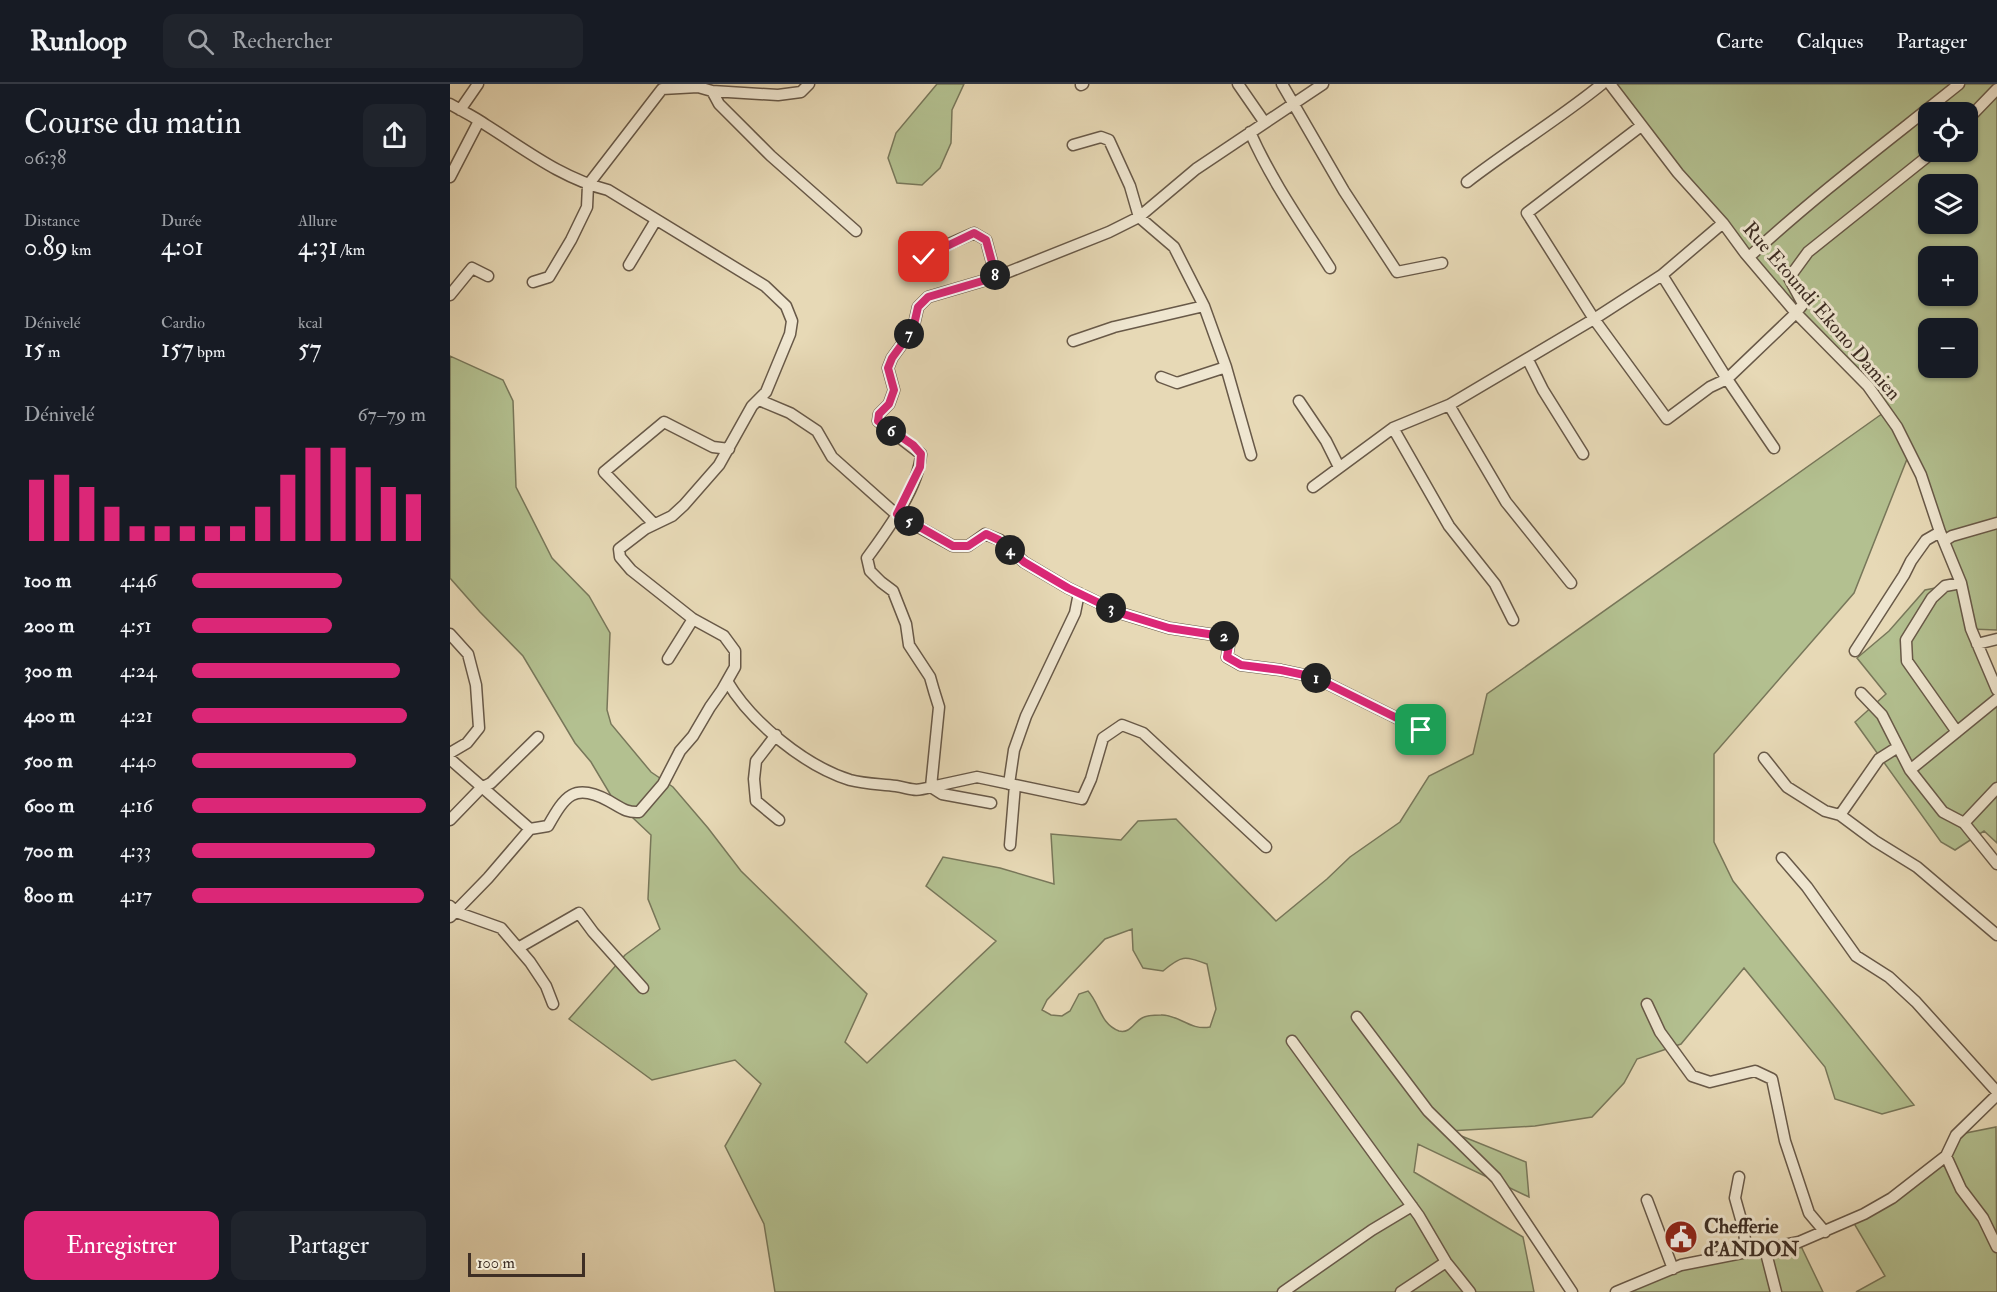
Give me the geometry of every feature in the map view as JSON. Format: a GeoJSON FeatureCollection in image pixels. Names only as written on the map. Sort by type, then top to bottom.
{"type":"FeatureCollection","features":[{"type":"Feature","properties":{"kind":"street"},"geometry":{"type":"LineString","coordinates":[[460,110],[478,84]]}},
{"type":"Feature","properties":{"kind":"street"},"geometry":{"type":"LineString","coordinates":[[533,282],[549,277],[587,207],[588,185],[662,89],[698,87],[712,91],[778,95],[801,93],[809,84]]}},
{"type":"Feature","properties":{"kind":"street"},"geometry":{"type":"LineString","coordinates":[[1238,84],[1265,123]]}},
{"type":"Feature","properties":{"kind":"street"},"geometry":{"type":"LineString","coordinates":[[1282,84],[1344,191],[1397,272],[1442,263]]}},
{"type":"Feature","properties":{"kind":"street"},"geometry":{"type":"LineString","coordinates":[[931,787],[939,707],[930,677],[909,645],[906,624],[893,591],[870,571],[867,558],[897,514],[920,467],[921,454],[913,445],[878,421],[879,414],[889,404],[894,390],[888,368],[892,358],[913,329],[918,307],[928,297],[996,277],[1108,232],[1139,217],[1196,169],[1323,84]]}},
{"type":"Feature","properties":{"kind":"street"},"geometry":{"type":"LineString","coordinates":[[1467,182],[1602,84]]}},
{"type":"Feature","properties":{"kind":"street","name":"Rue Etoundi Ekono Damien"},"geometry":{"type":"LineString","coordinates":[[1610,84],[1678,173],[1723,223],[1796,313],[1868,386],[1892,419],[1921,475],[1961,583],[1971,629],[1997,690]]}},
{"type":"Feature","properties":{"kind":"street"},"geometry":{"type":"LineString","coordinates":[[1749,257],[1833,183],[1959,84]]}},
{"type":"Feature","properties":{"kind":"street"},"geometry":{"type":"LineString","coordinates":[[1978,109],[1997,89]]}},
{"type":"Feature","properties":{"kind":"street"},"geometry":{"type":"LineString","coordinates":[[712,91],[718,104],[771,156],[856,231]]}},
{"type":"Feature","properties":{"kind":"street"},"geometry":{"type":"LineString","coordinates":[[450,104],[533,157],[588,185],[608,190],[765,286],[786,306],[792,321],[790,334],[766,392],[752,406],[719,465],[672,516],[654,524],[619,549],[620,557],[631,570],[693,618],[724,636],[735,651],[735,667],[727,681],[693,736],[680,751],[663,784],[639,812],[628,813],[608,800],[587,791],[576,792],[561,803],[548,826],[530,829],[488,878],[452,912],[501,928],[546,986],[553,1004]]}},
{"type":"Feature","properties":{"kind":"street"},"geometry":{"type":"LineString","coordinates":[[450,177],[479,121]]}},
{"type":"Feature","properties":{"kind":"street"},"geometry":{"type":"LineString","coordinates":[[1641,126],[1527,213],[1594,319],[1667,419],[1710,387],[1727,379],[1796,313],[1803,304],[1789,278],[1808,252],[1920,162]]}},
{"type":"Feature","properties":{"kind":"street"},"geometry":{"type":"LineString","coordinates":[[1250,132],[1260,155],[1283,195],[1330,268]]}},
{"type":"Feature","properties":{"kind":"street"},"geometry":{"type":"LineString","coordinates":[[1073,145],[1101,137],[1109,140],[1130,186],[1139,217],[1174,247],[1204,306],[1226,367],[1251,455]]}},
{"type":"Feature","properties":{"kind":"street"},"geometry":{"type":"LineString","coordinates":[[629,266],[656,220]]}},
{"type":"Feature","properties":{"kind":"street"},"geometry":{"type":"LineString","coordinates":[[1313,487],[1393,428],[1449,405],[1594,319],[1662,275],[1723,223]]}},
{"type":"Feature","properties":{"kind":"street"},"geometry":{"type":"LineString","coordinates":[[913,260],[974,233],[986,240],[996,277]]}},
{"type":"Feature","properties":{"kind":"street"},"geometry":{"type":"LineString","coordinates":[[450,295],[472,268],[488,276]]}},
{"type":"Feature","properties":{"kind":"street"},"geometry":{"type":"LineString","coordinates":[[1662,275],[1727,379],[1774,448]]}},
{"type":"Feature","properties":{"kind":"street"},"geometry":{"type":"LineString","coordinates":[[1073,341],[1114,327],[1204,306]]}},
{"type":"Feature","properties":{"kind":"street"},"geometry":{"type":"LineString","coordinates":[[1528,360],[1543,390],[1582,454]]}},
{"type":"Feature","properties":{"kind":"street"},"geometry":{"type":"LineString","coordinates":[[1161,377],[1177,382],[1226,367]]}},
{"type":"Feature","properties":{"kind":"street"},"geometry":{"type":"LineString","coordinates":[[759,399],[790,413],[817,431],[832,457],[897,514],[953,546],[968,546],[986,534],[999,540],[1024,562],[1120,613],[1169,628],[1228,637],[1227,657],[1241,665],[1314,677],[1421,730]]}},
{"type":"Feature","properties":{"kind":"street"},"geometry":{"type":"LineString","coordinates":[[1299,401],[1326,441],[1339,466]]}},
{"type":"Feature","properties":{"kind":"street"},"geometry":{"type":"LineString","coordinates":[[1449,405],[1506,502],[1571,583]]}},
{"type":"Feature","properties":{"kind":"street"},"geometry":{"type":"LineString","coordinates":[[654,524],[604,472],[664,422],[712,447],[729,450]]}},
{"type":"Feature","properties":{"kind":"street"},"geometry":{"type":"LineString","coordinates":[[1393,428],[1449,526],[1495,584],[1513,620]]}},
{"type":"Feature","properties":{"kind":"street"},"geometry":{"type":"LineString","coordinates":[[1855,651],[1926,540],[1952,536],[1997,523]]}},
{"type":"Feature","properties":{"kind":"street"},"geometry":{"type":"LineString","coordinates":[[1957,732],[1907,661],[1906,640],[1932,598],[1945,586],[1961,583]]}},
{"type":"Feature","properties":{"kind":"street"},"geometry":{"type":"LineString","coordinates":[[1010,845],[1014,750],[1075,613],[1079,593]]}},
{"type":"Feature","properties":{"kind":"street"},"geometry":{"type":"LineString","coordinates":[[668,659],[693,618]]}},
{"type":"Feature","properties":{"kind":"street"},"geometry":{"type":"LineString","coordinates":[[450,634],[468,654],[476,685],[479,728],[467,743],[450,753]]}},
{"type":"Feature","properties":{"kind":"street"},"geometry":{"type":"LineString","coordinates":[[1977,644],[1997,639]]}},
{"type":"Feature","properties":{"kind":"street"},"geometry":{"type":"LineString","coordinates":[[727,681],[735,695],[763,727],[826,771],[850,780],[896,786],[915,792],[977,777],[1082,799],[1091,779],[1103,738],[1122,725],[1143,734],[1266,847]]}},
{"type":"Feature","properties":{"kind":"street"},"geometry":{"type":"LineString","coordinates":[[1861,693],[1882,715],[1910,770],[1943,812],[1964,823],[1997,864]]}},
{"type":"Feature","properties":{"kind":"street"},"geometry":{"type":"LineString","coordinates":[[717,698],[735,695]]}},
{"type":"Feature","properties":{"kind":"street"},"geometry":{"type":"LineString","coordinates":[[1910,770],[1997,699]]}},
{"type":"Feature","properties":{"kind":"street"},"geometry":{"type":"LineString","coordinates":[[776,735],[756,761],[754,780],[756,801],[779,820]]}},
{"type":"Feature","properties":{"kind":"street"},"geometry":{"type":"LineString","coordinates":[[450,820],[481,788],[491,783],[538,737]]}},
{"type":"Feature","properties":{"kind":"street"},"geometry":{"type":"LineString","coordinates":[[1840,815],[1879,759],[1898,747]]}},
{"type":"Feature","properties":{"kind":"street"},"geometry":{"type":"LineString","coordinates":[[1764,758],[1787,787],[1825,811],[1840,815],[1875,841],[1917,867],[1997,935]]}},
{"type":"Feature","properties":{"kind":"street"},"geometry":{"type":"LineString","coordinates":[[450,759],[530,829]]}},
{"type":"Feature","properties":{"kind":"street"},"geometry":{"type":"LineString","coordinates":[[931,787],[942,794],[991,803]]}},
{"type":"Feature","properties":{"kind":"street"},"geometry":{"type":"LineString","coordinates":[[1964,823],[1997,788]]}},
{"type":"Feature","properties":{"kind":"street"},"geometry":{"type":"LineString","coordinates":[[1616,1292],[1673,1269],[1799,1242],[1864,1214],[1892,1198],[1946,1156],[1956,1135],[1997,1094],[1916,1002],[1889,977],[1856,956],[1807,887],[1782,858]]}},
{"type":"Feature","properties":{"kind":"street"},"geometry":{"type":"LineString","coordinates":[[518,948],[579,912],[593,932],[643,988]]}},
{"type":"Feature","properties":{"kind":"street"},"geometry":{"type":"LineString","coordinates":[[1647,1004],[1660,1032],[1692,1076],[1710,1082],[1755,1071],[1772,1079],[1785,1141],[1809,1213],[1825,1232]]}},
{"type":"Feature","properties":{"kind":"street"},"geometry":{"type":"LineString","coordinates":[[1357,1017],[1428,1111],[1496,1178],[1572,1292]]}},
{"type":"Feature","properties":{"kind":"street"},"geometry":{"type":"LineString","coordinates":[[1292,1041],[1412,1206],[1446,1262],[1470,1292]]}},
{"type":"Feature","properties":{"kind":"street"},"geometry":{"type":"LineString","coordinates":[[1946,1156],[1961,1189],[1983,1218],[1997,1246]]}},
{"type":"Feature","properties":{"kind":"street"},"geometry":{"type":"LineString","coordinates":[[1739,1178],[1735,1198],[1744,1230],[1746,1252]]}},
{"type":"Feature","properties":{"kind":"street"},"geometry":{"type":"LineString","coordinates":[[1647,1200],[1673,1269]]}},
{"type":"Feature","properties":{"kind":"street"},"geometry":{"type":"LineString","coordinates":[[1283,1292],[1372,1230],[1412,1206]]}},
{"type":"Feature","properties":{"kind":"street"},"geometry":{"type":"LineString","coordinates":[[1765,1248],[1776,1292]]}},
{"type":"Feature","properties":{"kind":"street"},"geometry":{"type":"LineString","coordinates":[[1401,1292],[1446,1262]]}},
{"type":"Feature","properties":{"kind":"green space"},"geometry":{"type":"Polygon","coordinates":[[[937,84],[964,84],[952,110],[951,143],[940,168],[922,185],[897,183],[888,158],[896,133],[937,84]]]}},
{"type":"Feature","properties":{"kind":"green space"},"geometry":{"type":"Polygon","coordinates":[[[1612,84],[1997,84],[1997,630],[1971,629],[1997,690],[1997,843],[1984,831],[1955,850],[1941,842],[1855,722],[1886,694],[1857,658],[1889,631],[1925,590],[1961,583],[1909,454],[1854,593],[1714,754],[1714,842],[1733,881],[1914,1105],[1882,1114],[1835,1099],[1825,1067],[1744,968],[1681,1044],[1637,1059],[1624,1083],[1592,1117],[1535,1126],[1449,1131],[1526,1162],[1529,1197],[1418,1144],[1414,1172],[1523,1237],[1534,1292],[775,1292],[764,1224],[725,1146],[761,1084],[735,1060],[652,1080],[569,1019],[625,955],[660,929],[648,899],[651,835],[613,799],[591,762],[575,743],[523,656],[450,578],[450,356],[503,380],[513,401],[516,487],[552,558],[589,596],[610,633],[607,710],[611,724],[651,772],[673,787],[741,871],[867,994],[845,1042],[867,1063],[996,941],[926,886],[943,857],[1000,868],[1054,884],[1051,834],[1121,840],[1138,821],[1176,819],[1276,921],[1350,857],[1400,822],[1429,776],[1473,754],[1487,694],[1886,411],[1796,313],[1612,84]],[[1132,929],[1105,939],[1047,1000],[1042,1010],[1051,1015],[1062,1016],[1070,1011],[1079,994],[1088,991],[1104,1019],[1119,1031],[1126,1031],[1142,1018],[1154,1015],[1167,1015],[1196,1027],[1210,1027],[1216,1009],[1207,964],[1183,958],[1163,971],[1143,968],[1133,950],[1132,929]]]}},
{"type":"Feature","properties":{"kind":"green space"},"geometry":{"type":"Polygon","coordinates":[[[1996,1127],[1997,1292],[1856,1292],[1885,1276],[1852,1220],[1946,1156],[1956,1135],[1996,1127]]]}},
{"type":"Feature","properties":{"kind":"green space"},"geometry":{"type":"Polygon","coordinates":[[[1799,1242],[1823,1292],[1622,1292],[1681,1265],[1799,1242]]]}},
{"type":"Feature","properties":{"kind":"place","name":"Chefferie d'ANDON"},"geometry":{"type":"Point","coordinates":[1681,1237]}},
{"type":"Feature","properties":{"kind":"route"},"geometry":{"type":"LineString","coordinates":[[924,257],[974,233],[986,240],[996,277],[928,297],[918,307],[913,329],[892,358],[888,368],[894,390],[889,404],[879,414],[878,421],[913,445],[921,454],[920,467],[897,514],[953,546],[968,546],[986,534],[999,540],[1024,562],[1068,588],[1120,613],[1169,628],[1228,637],[1227,657],[1241,665],[1314,677],[1421,730]]}}]}
